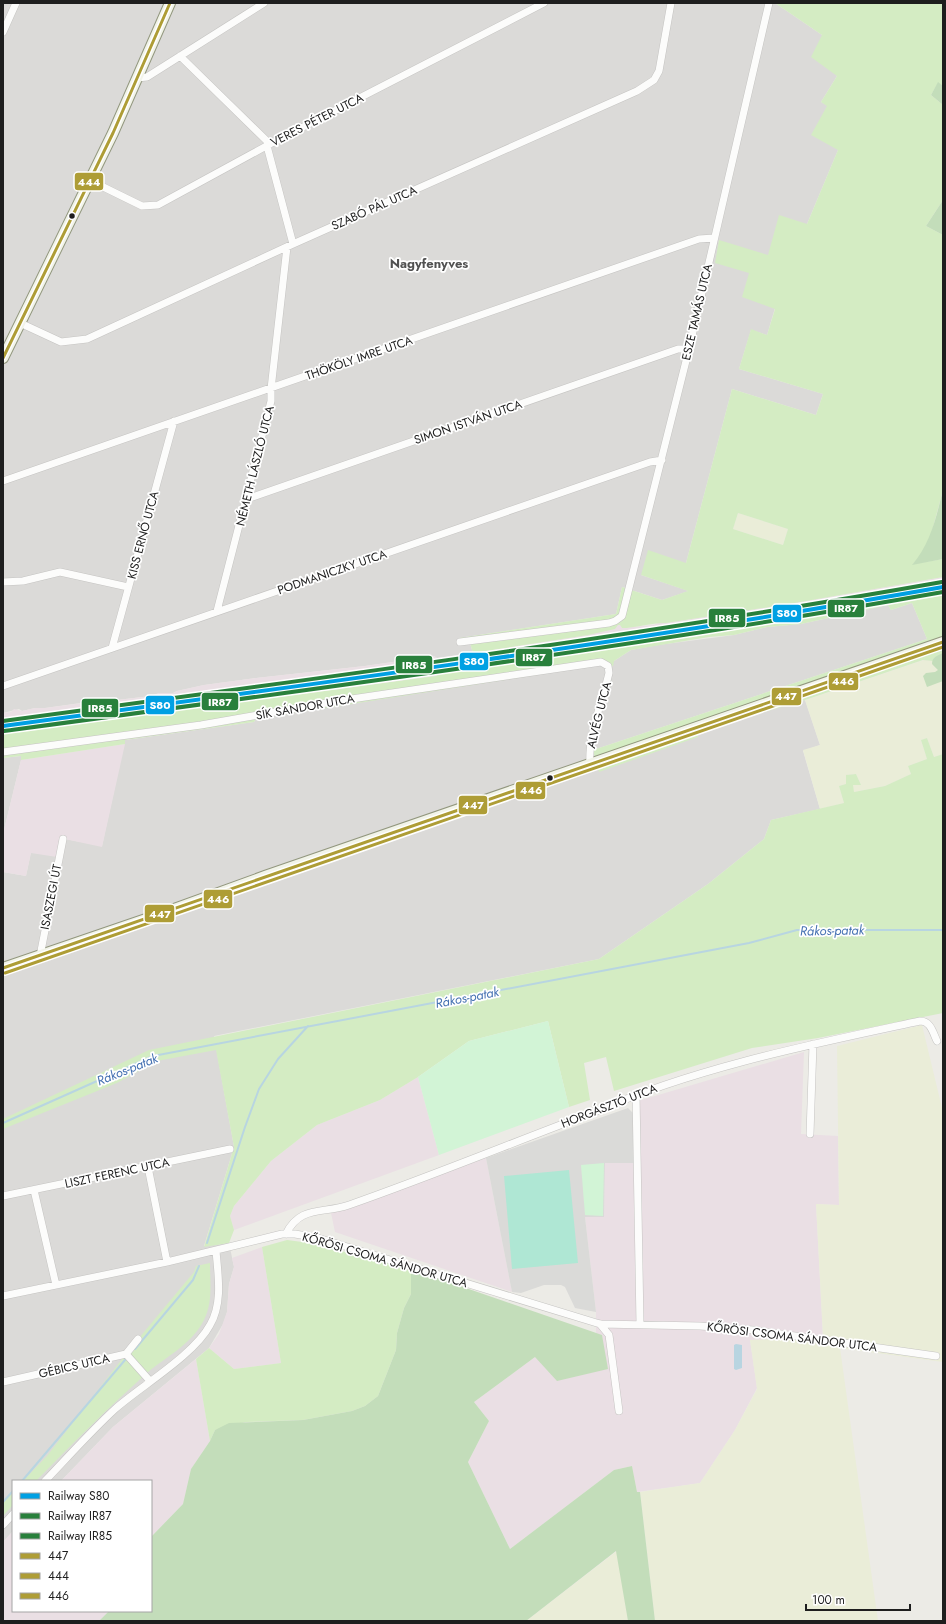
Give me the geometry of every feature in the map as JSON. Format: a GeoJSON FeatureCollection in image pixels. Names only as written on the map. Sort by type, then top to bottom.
{"type":"FeatureCollection","features":[{"type":"Feature","properties":{"kind":"main road"},"geometry":{"type":"LineString","coordinates":[[3,358],[137,78],[170,3]]}},
{"type":"Feature","properties":{"kind":"main road"},"geometry":{"type":"LineString","coordinates":[[3,968],[943,642]]}},
{"type":"Feature","properties":{"kind":"street"},"geometry":{"type":"LineString","coordinates":[[3,32],[16,3]]}},
{"type":"Feature","properties":{"kind":"street"},"geometry":{"type":"LineString","coordinates":[[137,78],[147,77],[264,3]]}},
{"type":"Feature","properties":{"kind":"street","name":"VERES PÉTER UTCA"},"geometry":{"type":"LineString","coordinates":[[89,180],[135,203],[152,207],[167,201],[268,145],[544,3]]}},
{"type":"Feature","properties":{"kind":"street","name":"SZABÓ PÁL UTCA"},"geometry":{"type":"LineString","coordinates":[[20,323],[61,342],[87,339],[647,85],[659,71],[671,3]]}},
{"type":"Feature","properties":{"kind":"street","name":"ESZE TAMÁS UTCA"},"geometry":{"type":"LineString","coordinates":[[460,642],[608,623],[619,619],[622,614],[689,349],[770,3]]}},
{"type":"Feature","properties":{"kind":"street"},"geometry":{"type":"LineString","coordinates":[[180,56],[268,145]]}},
{"type":"Feature","properties":{"kind":"street","name":"NÉMETH LÁSZLÓ UTCA"},"geometry":{"type":"LineString","coordinates":[[217,611],[271,401],[271,389],[290,246],[268,145]]}},
{"type":"Feature","properties":{"kind":"street","name":"THÖKÖLY IMRE UTCA"},"geometry":{"type":"LineString","coordinates":[[3,480],[271,389],[699,239],[714,238]]}},
{"type":"Feature","properties":{"kind":"street","name":"SIMON ISTVÁN UTCA"},"geometry":{"type":"LineString","coordinates":[[247,498],[678,349],[689,349]]}},
{"type":"Feature","properties":{"kind":"street","name":"KISS ERNŐ UTCA"},"geometry":{"type":"LineString","coordinates":[[112,648],[174,421]]}},
{"type":"Feature","properties":{"kind":"street","name":"PODMANICZKY UTCA"},"geometry":{"type":"LineString","coordinates":[[3,686],[217,611],[643,465],[662,460]]}},
{"type":"Feature","properties":{"kind":"street"},"geometry":{"type":"LineString","coordinates":[[3,582],[23,581],[55,572],[66,572],[128,587]]}},
{"type":"Feature","properties":{"kind":"street","name":"SÍK SÁNDOR UTCA"},"geometry":{"type":"LineString","coordinates":[[3,752],[202,725],[338,701],[574,665],[599,662],[607,665]]}},
{"type":"Feature","properties":{"kind":"street","name":"ALVÉG UTCA"},"geometry":{"type":"LineString","coordinates":[[590,765],[589,754],[591,739],[609,673],[607,665]]}},
{"type":"Feature","properties":{"kind":"street","name":"ISASZEGI ÚT"},"geometry":{"type":"LineString","coordinates":[[40,956],[63,839]]}},
{"type":"Feature","properties":{"kind":"street","name":"HORGÁSZTÓ UTCA"},"geometry":{"type":"LineString","coordinates":[[286,1234],[292,1223],[303,1214],[335,1209],[363,1200],[590,1114],[636,1094],[813,1044],[923,1021],[930,1025],[937,1041]]}},
{"type":"Feature","properties":{"kind":"street"},"geometry":{"type":"LineString","coordinates":[[810,1134],[813,1044]]}},
{"type":"Feature","properties":{"kind":"street"},"geometry":{"type":"LineString","coordinates":[[636,1094],[640,1324]]}},
{"type":"Feature","properties":{"kind":"street","name":"LISZT FERENC UTCA"},"geometry":{"type":"LineString","coordinates":[[3,1196],[230,1149]]}},
{"type":"Feature","properties":{"kind":"street"},"geometry":{"type":"LineString","coordinates":[[148,1166],[167,1262]]}},
{"type":"Feature","properties":{"kind":"street"},"geometry":{"type":"LineString","coordinates":[[34,1190],[56,1285]]}},
{"type":"Feature","properties":{"kind":"street","name":"KŐRÖSI CSOMA SÁNDOR UTCA"},"geometry":{"type":"LineString","coordinates":[[3,1296],[167,1262],[286,1234],[318,1238],[600,1324],[700,1326],[753,1330],[936,1356]]}},
{"type":"Feature","properties":{"kind":"street"},"geometry":{"type":"LineString","coordinates":[[46,1480],[115,1410],[192,1347],[210,1325],[216,1311],[218,1298],[216,1251]]}},
{"type":"Feature","properties":{"kind":"street"},"geometry":{"type":"LineString","coordinates":[[600,1324],[609,1335],[620,1411]]}},
{"type":"Feature","properties":{"kind":"street","name":"GÉBICS UTCA"},"geometry":{"type":"LineString","coordinates":[[3,1382],[126,1354],[138,1339]]}},
{"type":"Feature","properties":{"kind":"street"},"geometry":{"type":"LineString","coordinates":[[126,1354],[150,1381]]}},
{"type":"Feature","properties":{"kind":"street"},"geometry":{"type":"LineString","coordinates":[[3,1525],[12,1515]]}},
{"type":"Feature","properties":{"kind":"shaded area"},"geometry":{"type":"Polygon","coordinates":[[[3,3],[775,3],[822,35],[837,76],[821,102],[827,105],[838,150],[807,224],[768,255],[749,273],[775,308],[767,335],[751,330],[739,369],[823,394],[816,415],[732,389],[686,563],[641,575],[689,591],[662,600],[622,587],[616,614],[459,638],[470,643],[473,653],[437,658],[434,656],[365,666],[256,678],[204,685],[173,693],[159,693],[151,696],[117,700],[109,699],[22,711],[19,709],[3,713],[3,3]]]}},
{"type":"Feature","properties":{"kind":"shaded area"},"geometry":{"type":"Polygon","coordinates":[[[943,577],[943,591],[872,606],[734,627],[648,638],[622,647],[621,644],[551,654],[493,665],[441,671],[436,676],[350,688],[180,710],[176,707],[166,709],[161,712],[150,713],[144,711],[97,719],[93,718],[46,724],[39,727],[35,726],[3,730],[3,713],[11,712],[14,709],[22,711],[35,708],[151,696],[159,693],[173,693],[204,685],[256,678],[365,666],[434,656],[437,658],[588,635],[617,625],[620,625],[622,628],[654,625],[660,622],[666,623],[789,604],[943,577]]]}},
{"type":"Feature","properties":{"kind":"shaded area"},"geometry":{"type":"Polygon","coordinates":[[[912,603],[927,639],[593,750],[698,737],[696,732],[805,700],[820,745],[803,751],[820,809],[771,820],[764,839],[708,884],[599,959],[214,1036],[234,1147],[204,1246],[229,1243],[234,1267],[229,1284],[227,1312],[223,1324],[209,1348],[113,1427],[62,1480],[12,1480],[12,1532],[3,1542],[3,872],[26,876],[31,852],[60,838],[102,846],[125,740],[254,722],[256,719],[614,661],[631,650],[734,635],[767,627],[801,624],[888,605],[891,610],[912,603]]]}},
{"type":"Feature","properties":{"kind":"shaded area"},"geometry":{"type":"Polygon","coordinates":[[[125,744],[102,847],[60,838],[57,857],[31,853],[26,876],[3,872],[3,834],[21,760],[125,744]]]}},
{"type":"Feature","properties":{"kind":"shaded area"},"geometry":{"type":"Polygon","coordinates":[[[21,756],[21,760],[3,834],[3,758],[21,756]]]}},
{"type":"Feature","properties":{"kind":"shaded area"},"geometry":{"type":"Polygon","coordinates":[[[804,1052],[801,1134],[838,1136],[839,1205],[816,1204],[823,1337],[750,1340],[757,1388],[735,1430],[700,1483],[637,1492],[632,1466],[614,1470],[510,1549],[468,1462],[489,1421],[474,1402],[535,1357],[602,1335],[596,1333],[596,1312],[585,1217],[604,1217],[605,1163],[634,1163],[638,1101],[804,1052]]]}},
{"type":"Feature","properties":{"kind":"shaded area"},"geometry":{"type":"Polygon","coordinates":[[[418,1077],[439,1155],[234,1230],[230,1216],[234,1206],[271,1161],[317,1125],[380,1100],[418,1077]]]}},
{"type":"Feature","properties":{"kind":"shaded area"},"geometry":{"type":"Polygon","coordinates":[[[628,1108],[634,1114],[634,1163],[605,1163],[604,1217],[585,1217],[596,1312],[575,1308],[565,1287],[561,1285],[544,1285],[521,1293],[512,1292],[486,1158],[628,1108]]]}},
{"type":"Feature","properties":{"kind":"shaded area"},"geometry":{"type":"Polygon","coordinates":[[[486,1158],[512,1292],[335,1232],[331,1213],[486,1158]]]}},
{"type":"Feature","properties":{"kind":"shaded area"},"geometry":{"type":"Polygon","coordinates":[[[262,1247],[281,1363],[234,1369],[209,1348],[219,1334],[227,1312],[229,1284],[234,1267],[232,1258],[262,1247]]]}},
{"type":"Feature","properties":{"kind":"shaded area"},"geometry":{"type":"Polygon","coordinates":[[[196,1359],[210,1441],[191,1469],[183,1504],[152,1536],[152,1480],[62,1480],[113,1427],[196,1359]]]}},
{"type":"Feature","properties":{"kind":"shaded area"},"geometry":{"type":"Polygon","coordinates":[[[12,1532],[12,1612],[108,1612],[99,1621],[3,1621],[3,1542],[12,1532]]]}},
{"type":"Feature","properties":{"kind":"green space"},"geometry":{"type":"Polygon","coordinates":[[[775,3],[943,3],[943,86],[938,83],[931,95],[943,105],[943,200],[926,226],[943,235],[943,490],[931,535],[923,553],[913,564],[943,559],[943,577],[789,604],[666,623],[622,628],[618,625],[615,629],[588,635],[473,653],[470,643],[459,644],[459,638],[616,614],[622,587],[662,600],[688,591],[641,575],[648,550],[686,563],[732,389],[816,415],[823,394],[739,369],[751,329],[767,335],[775,309],[742,297],[749,273],[715,263],[719,240],[768,255],[779,215],[807,224],[838,150],[811,135],[827,106],[821,102],[837,76],[811,57],[822,35],[775,3]],[[738,513],[733,529],[783,545],[788,529],[738,513]]]}},
{"type":"Feature","properties":{"kind":"green space"},"geometry":{"type":"Polygon","coordinates":[[[938,82],[943,86],[943,105],[931,95],[938,82]]]}},
{"type":"Feature","properties":{"kind":"green space"},"geometry":{"type":"Polygon","coordinates":[[[943,200],[943,235],[926,226],[943,200]]]}},
{"type":"Feature","properties":{"kind":"green space"},"geometry":{"type":"Polygon","coordinates":[[[943,490],[943,559],[912,565],[924,548],[928,539],[943,490]]]}},
{"type":"Feature","properties":{"kind":"green space"},"geometry":{"type":"Polygon","coordinates":[[[738,513],[788,529],[783,545],[733,529],[738,513]]]}},
{"type":"Feature","properties":{"kind":"green space"},"geometry":{"type":"Polygon","coordinates":[[[943,591],[943,662],[923,660],[805,700],[697,732],[698,737],[599,772],[593,750],[927,639],[912,603],[891,610],[888,605],[801,624],[767,627],[734,635],[709,637],[631,650],[614,661],[613,666],[595,666],[256,719],[254,722],[125,740],[125,744],[21,760],[21,756],[3,758],[3,730],[93,718],[97,719],[144,711],[156,712],[176,707],[180,710],[436,676],[441,671],[621,644],[622,647],[629,642],[648,638],[734,627],[872,606],[943,591]]]}},
{"type":"Feature","properties":{"kind":"green space"},"geometry":{"type":"Polygon","coordinates":[[[943,653],[943,681],[927,687],[923,676],[926,673],[935,672],[938,670],[932,662],[935,657],[943,653]]]}},
{"type":"Feature","properties":{"kind":"green space"},"geometry":{"type":"Polygon","coordinates":[[[924,660],[943,662],[943,754],[934,757],[927,738],[921,740],[927,759],[908,766],[911,774],[885,786],[854,792],[852,785],[861,785],[856,774],[846,775],[846,784],[839,786],[844,803],[820,809],[803,750],[820,745],[805,700],[924,660]]]}},
{"type":"Feature","properties":{"kind":"green space"},"geometry":{"type":"Polygon","coordinates":[[[927,738],[934,757],[943,754],[943,1013],[818,1038],[752,1048],[614,1091],[606,1057],[584,1063],[590,1100],[569,1107],[548,1021],[469,1041],[418,1077],[380,1100],[317,1125],[271,1161],[234,1206],[230,1216],[234,1230],[229,1243],[204,1247],[234,1147],[216,1050],[157,1061],[117,1083],[3,1129],[3,1119],[149,1050],[599,959],[708,884],[764,839],[771,820],[844,803],[839,786],[846,784],[846,775],[856,774],[861,785],[853,785],[854,792],[885,786],[911,774],[908,766],[927,759],[921,740],[927,738]]]}},
{"type":"Feature","properties":{"kind":"green space"},"geometry":{"type":"Polygon","coordinates":[[[548,1021],[569,1107],[439,1155],[418,1077],[469,1041],[548,1021]]]}},
{"type":"Feature","properties":{"kind":"green space"},"geometry":{"type":"Polygon","coordinates":[[[922,1025],[943,1112],[943,1362],[840,1348],[878,1621],[655,1621],[640,1492],[700,1483],[735,1430],[757,1389],[750,1340],[823,1337],[816,1204],[839,1205],[837,1046],[922,1025]]]}},
{"type":"Feature","properties":{"kind":"green space"},"geometry":{"type":"Polygon","coordinates":[[[604,1163],[603,1216],[585,1215],[581,1165],[604,1163]]]}},
{"type":"Feature","properties":{"kind":"green space"},"geometry":{"type":"Polygon","coordinates":[[[569,1170],[578,1263],[512,1269],[504,1176],[569,1170]]]}},
{"type":"Feature","properties":{"kind":"green space"},"geometry":{"type":"Polygon","coordinates":[[[287,1240],[310,1243],[411,1269],[411,1294],[404,1308],[397,1333],[396,1350],[378,1396],[365,1406],[352,1411],[303,1420],[246,1422],[215,1430],[210,1441],[196,1359],[209,1348],[234,1369],[281,1363],[262,1247],[287,1240]]]}},
{"type":"Feature","properties":{"kind":"green space"},"geometry":{"type":"Polygon","coordinates":[[[210,1263],[210,1299],[204,1320],[193,1336],[147,1373],[37,1480],[24,1480],[47,1456],[129,1350],[194,1272],[196,1266],[210,1263]]]}},
{"type":"Feature","properties":{"kind":"green space"},"geometry":{"type":"Polygon","coordinates":[[[411,1269],[602,1335],[608,1369],[557,1381],[535,1357],[474,1402],[489,1421],[468,1462],[510,1549],[614,1470],[632,1466],[637,1492],[640,1492],[655,1621],[628,1621],[616,1551],[526,1621],[99,1621],[108,1612],[152,1612],[152,1536],[183,1504],[191,1469],[210,1441],[215,1430],[229,1423],[303,1420],[352,1411],[365,1406],[378,1396],[396,1350],[397,1333],[404,1308],[411,1294],[411,1269]]]}},
{"type":"Feature","properties":{"kind":"green space"},"geometry":{"type":"Polygon","coordinates":[[[12,1493],[12,1506],[3,1516],[3,1503],[12,1493]]]}},
{"type":"Feature","properties":{"kind":"green space"},"geometry":{"type":"Polygon","coordinates":[[[617,1551],[628,1621],[526,1621],[617,1551]]]}},
{"type":"Feature","properties":{"kind":"water"},"geometry":{"type":"Polygon","coordinates":[[[734,1345],[742,1345],[742,1368],[736,1370],[734,1369],[734,1345]]]}},
{"type":"Feature","properties":{"kind":"waterway","name":"Rákos-patak"},"geometry":{"type":"LineString","coordinates":[[3,1123],[153,1056],[749,943],[797,930],[943,930]]}},
{"type":"Feature","properties":{"kind":"waterway"},"geometry":{"type":"LineString","coordinates":[[207,1243],[259,1089],[278,1059],[308,1026]]}},
{"type":"Feature","properties":{"kind":"waterway"},"geometry":{"type":"LineString","coordinates":[[135,1349],[193,1280],[199,1266]]}},
{"type":"Feature","properties":{"kind":"waterway"},"geometry":{"type":"LineString","coordinates":[[23,1480],[125,1360]]}},
{"type":"Feature","properties":{"kind":"waterway"},"geometry":{"type":"LineString","coordinates":[[3,1502],[12,1492]]}},
{"type":"Feature","properties":{"kind":"rail line","name":"IR85"},"geometry":{"type":"LineString","coordinates":[[3,721],[356,673],[591,639],[942,582]]}},
{"type":"Feature","properties":{"kind":"rail line","name":"S80"},"geometry":{"type":"LineString","coordinates":[[3,726],[356,678],[591,644],[943,587]]}},
{"type":"Feature","properties":{"kind":"rail line","name":"IR87"},"geometry":{"type":"LineString","coordinates":[[4,731],[591,649],[943,592]]}},
{"type":"Feature","properties":{"kind":"transit line","name":"444"},"geometry":{"type":"LineString","coordinates":[[3,358],[113,133],[170,3]]}},
{"type":"Feature","properties":{"kind":"transit line","name":"447"},"geometry":{"type":"LineString","coordinates":[[3,968],[943,642]]}},
{"type":"Feature","properties":{"kind":"transit line","name":"446"},"geometry":{"type":"LineString","coordinates":[[5,973],[943,647]]}},
{"type":"Feature","properties":{"kind":"district","name":"Nagyfenyves"},"geometry":{"type":"Point","coordinates":[429,263]}}]}
